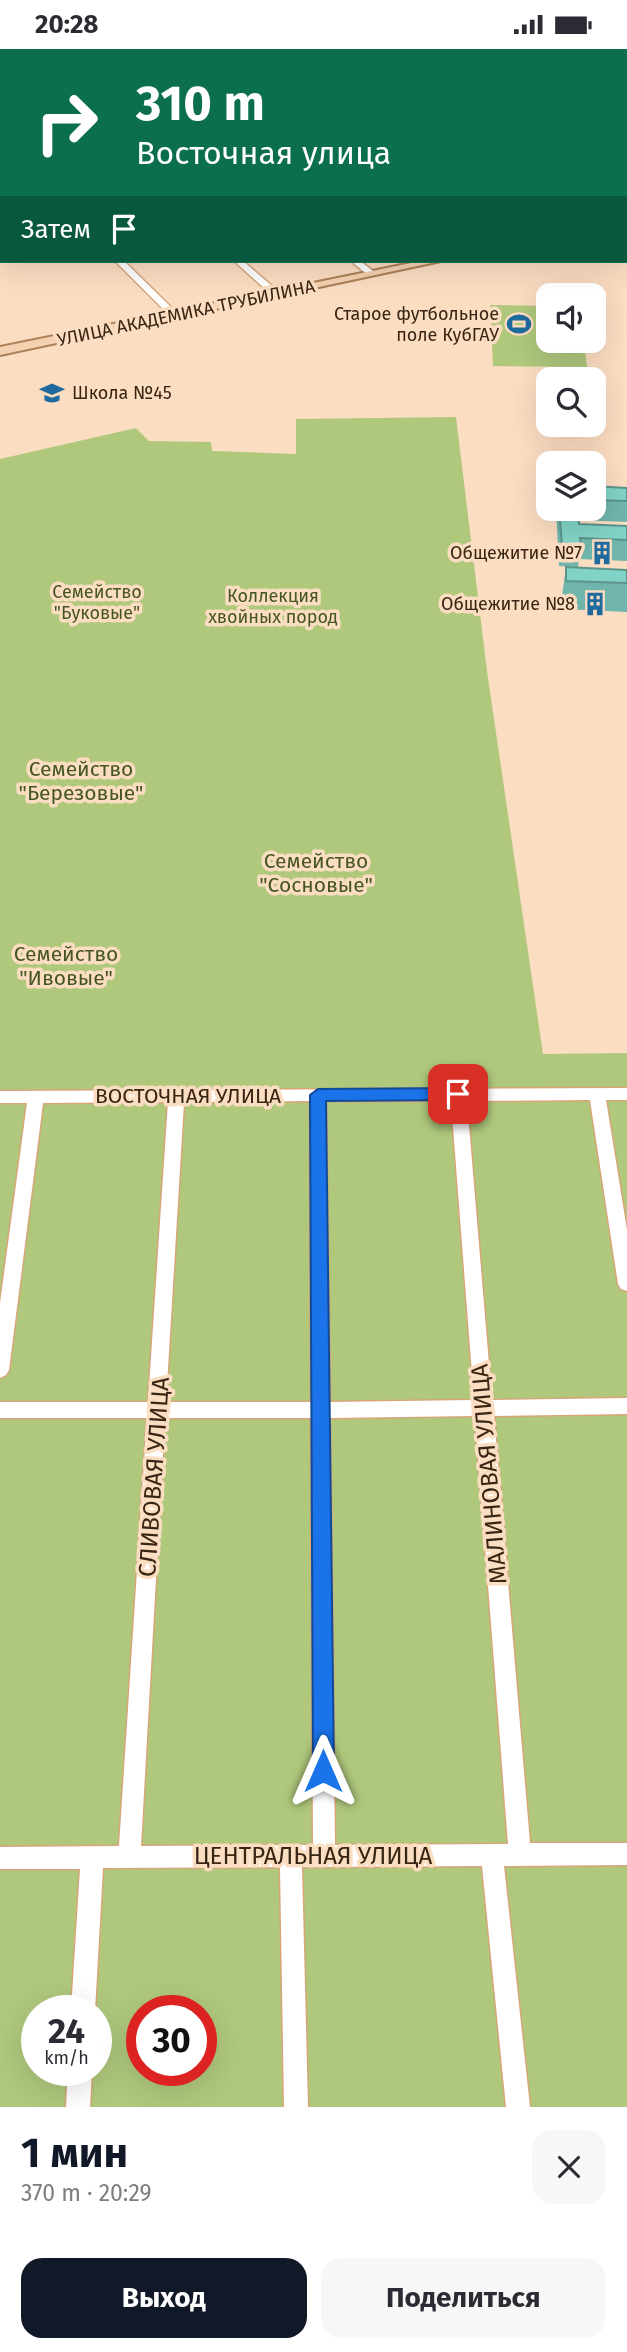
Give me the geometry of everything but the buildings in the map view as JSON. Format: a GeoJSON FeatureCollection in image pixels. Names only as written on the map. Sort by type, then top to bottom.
{"type":"FeatureCollection","features":[{"type":"Feature","properties":{"kind":"main road","name":"УЛИЦА АКАДЕМИКА ТРУБИЛИНА"},"geometry":{"type":"LineString","coordinates":[[0,351],[426,263]]}},
{"type":"Feature","properties":{"kind":"street"},"geometry":{"type":"LineString","coordinates":[[121,263],[174,315]]}},
{"type":"Feature","properties":{"kind":"street"},"geometry":{"type":"LineString","coordinates":[[240,263],[276,294]]}},
{"type":"Feature","properties":{"kind":"street"},"geometry":{"type":"LineString","coordinates":[[358,263],[372,274]]}},
{"type":"Feature","properties":{"kind":"street","name":"МАЛИНОВАЯ УЛИЦА"},"geometry":{"type":"LineString","coordinates":[[458,1094],[520,1854]]}},
{"type":"Feature","properties":{"kind":"street"},"geometry":{"type":"LineString","coordinates":[[597,1094],[627,1284]]}},
{"type":"Feature","properties":{"kind":"street","name":"ВОСТОЧНАЯ УЛИЦА"},"geometry":{"type":"LineString","coordinates":[[0,1097],[627,1094]]}},
{"type":"Feature","properties":{"kind":"street"},"geometry":{"type":"LineString","coordinates":[[318,1095],[324,1854]]}},
{"type":"Feature","properties":{"kind":"street","name":"СЛИВОВАЯ УЛИЦА"},"geometry":{"type":"LineString","coordinates":[[130,1857],[176,1096]]}},
{"type":"Feature","properties":{"kind":"street"},"geometry":{"type":"LineString","coordinates":[[0,1370],[36,1097]]}},
{"type":"Feature","properties":{"kind":"street"},"geometry":{"type":"LineString","coordinates":[[0,1410],[627,1406]]}},
{"type":"Feature","properties":{"kind":"street","name":"ЦЕНТРАЛЬНАЯ УЛИЦА"},"geometry":{"type":"LineString","coordinates":[[0,1858],[627,1854]]}},
{"type":"Feature","properties":{"kind":"street"},"geometry":{"type":"LineString","coordinates":[[291,1855],[296,2107]]}},
{"type":"Feature","properties":{"kind":"street"},"geometry":{"type":"LineString","coordinates":[[492,1856],[518,2107]]}},
{"type":"Feature","properties":{"kind":"street"},"geometry":{"type":"LineString","coordinates":[[84,1995],[92,1859]]}},
{"type":"Feature","properties":{"kind":"street"},"geometry":{"type":"LineString","coordinates":[[78,2107],[79,2086]]}},
{"type":"Feature","properties":{"kind":"green space","name":"Старое футбольное поле КубГАУ"},"geometry":{"type":"Polygon","coordinates":[[[490,305],[536,306],[536,353],[585,353],[587,367],[493,366],[490,305]]]}},
{"type":"Feature","properties":{"kind":"green space"},"geometry":{"type":"Polygon","coordinates":[[[456,417],[487,671],[543,1054],[627,1053],[627,2107],[0,2107],[0,459],[136,428],[149,441],[211,442],[212,451],[296,454],[296,419],[456,417]]]}},
{"type":"Feature","properties":{"kind":"place","name":"Старое футбольное поле КубГАУ"},"geometry":{"type":"Point","coordinates":[519,324]}},
{"type":"Feature","properties":{"kind":"place","name":"Школа №45"},"geometry":{"type":"Point","coordinates":[52,393]}},
{"type":"Feature","properties":{"kind":"place","name":"Общежитие №7"},"geometry":{"type":"Point","coordinates":[602,553]}},
{"type":"Feature","properties":{"kind":"place","name":"Общежитие №8"},"geometry":{"type":"Point","coordinates":[595,604]}},
{"type":"Feature","properties":{"kind":"route"},"geometry":{"type":"LineString","coordinates":[[323,1771],[318,1095],[458,1094]]}},
{"type":"Feature","properties":{"kind":"park label","name":"Семейство \"Буковые\""},"geometry":{"type":"Point","coordinates":[97,602]}},
{"type":"Feature","properties":{"kind":"park label","name":"Коллекция хвойных пород"},"geometry":{"type":"Point","coordinates":[273,606]}},
{"type":"Feature","properties":{"kind":"park label","name":"Семейство \"Березовые\""},"geometry":{"type":"Point","coordinates":[81,781]}},
{"type":"Feature","properties":{"kind":"park label","name":"Семейство \"Сосновые\""},"geometry":{"type":"Point","coordinates":[316,873]}},
{"type":"Feature","properties":{"kind":"park label","name":"Семейство \"Ивовые\""},"geometry":{"type":"Point","coordinates":[66,966]}}]}
